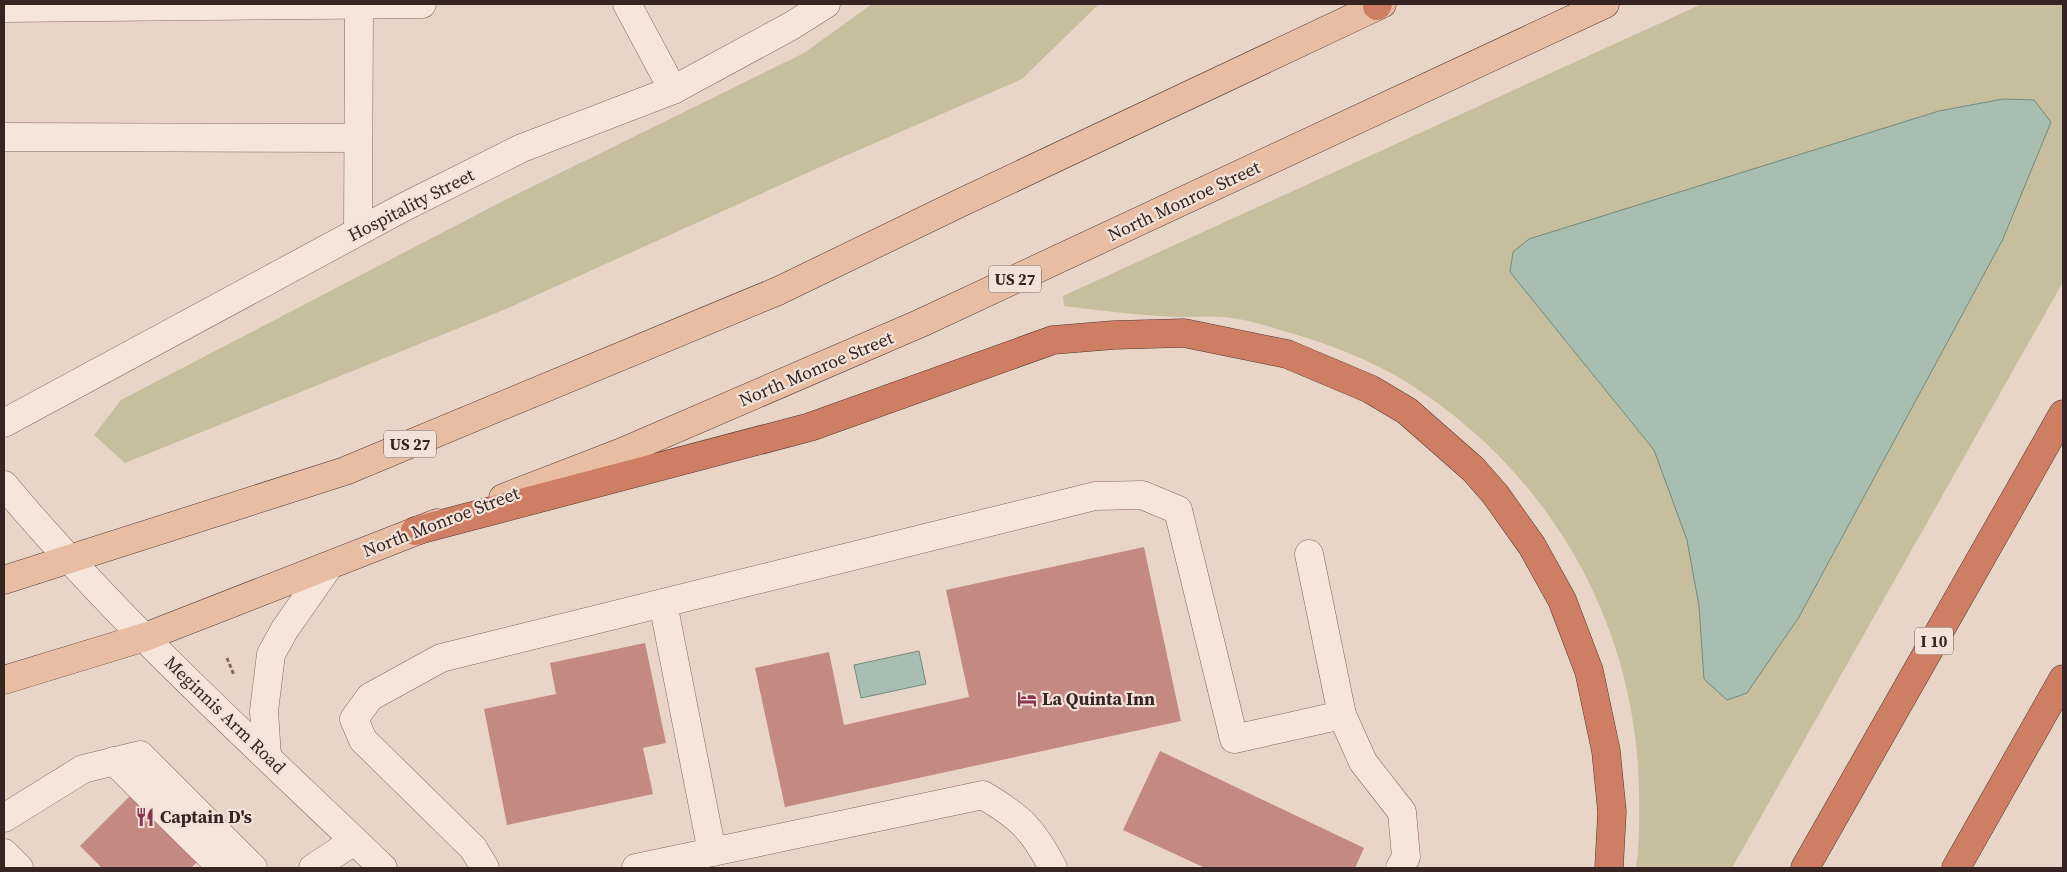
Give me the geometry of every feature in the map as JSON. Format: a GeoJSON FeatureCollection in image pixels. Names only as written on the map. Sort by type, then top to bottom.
{"type":"FeatureCollection","features":[{"type":"Feature","properties":{"kind":"highway"},"geometry":{"type":"LineString","coordinates":[[415,532],[810,426],[1053,340],[1114,335],[1184,334],[1287,354],[1355,382],[1407,412],[1473,469],[1495,494],[1532,546],[1562,600],[1589,671],[1606,751],[1612,812],[1610,868]]}},
{"type":"Feature","properties":{"kind":"highway","name":"I 10"},"geometry":{"type":"LineString","coordinates":[[1805,868],[2063,414]]}},
{"type":"Feature","properties":{"kind":"highway"},"geometry":{"type":"LineString","coordinates":[[1956,868],[2063,679]]}},
{"type":"Feature","properties":{"kind":"main road","name":"North Monroe Street"},"geometry":{"type":"LineString","coordinates":[[4,680],[145,637],[622,452],[921,323],[1605,4]]}},
{"type":"Feature","properties":{"kind":"main road","name":"US 27"},"geometry":{"type":"LineString","coordinates":[[4,580],[345,471],[778,291],[1379,5]]}},
{"type":"Feature","properties":{"kind":"street"},"geometry":{"type":"LineString","coordinates":[[4,8],[422,4]]}},
{"type":"Feature","properties":{"kind":"street"},"geometry":{"type":"LineString","coordinates":[[626,4],[672,90]]}},
{"type":"Feature","properties":{"kind":"street","name":"Hospitality Street"},"geometry":{"type":"LineString","coordinates":[[4,423],[358,231],[522,148],[672,90],[791,26],[826,4]]}},
{"type":"Feature","properties":{"kind":"street"},"geometry":{"type":"LineString","coordinates":[[358,231],[360,5]]}},
{"type":"Feature","properties":{"kind":"street"},"geometry":{"type":"LineString","coordinates":[[4,137],[358,138]]}},
{"type":"Feature","properties":{"kind":"street","name":"Meginnis Arm Road"},"geometry":{"type":"LineString","coordinates":[[4,486],[70,559],[145,637],[383,868]]}},
{"type":"Feature","properties":{"kind":"street"},"geometry":{"type":"LineString","coordinates":[[485,868],[473,848],[363,740],[354,719],[370,697],[442,658],[1095,496],[1142,495],[1178,510],[1234,739],[1342,715]]}},
{"type":"Feature","properties":{"kind":"street"},"geometry":{"type":"LineString","coordinates":[[1309,554],[1342,715],[1363,762],[1402,812],[1406,857],[1400,868]]}},
{"type":"Feature","properties":{"kind":"street"},"geometry":{"type":"LineString","coordinates":[[267,757],[264,711],[271,654],[285,629],[328,566]]}},
{"type":"Feature","properties":{"kind":"street"},"geometry":{"type":"LineString","coordinates":[[663,603],[712,852]]}},
{"type":"Feature","properties":{"kind":"street"},"geometry":{"type":"LineString","coordinates":[[4,818],[83,769],[140,755],[253,868]]}},
{"type":"Feature","properties":{"kind":"street"},"geometry":{"type":"LineString","coordinates":[[114,761],[212,858],[219,868]]}},
{"type":"Feature","properties":{"kind":"street"},"geometry":{"type":"LineString","coordinates":[[636,868],[983,795],[1014,814],[1026,826],[1053,868]]}},
{"type":"Feature","properties":{"kind":"street"},"geometry":{"type":"LineString","coordinates":[[313,868],[354,840]]}},
{"type":"Feature","properties":{"kind":"street"},"geometry":{"type":"LineString","coordinates":[[4,853],[19,868]]}},
{"type":"Feature","properties":{"kind":"path"},"geometry":{"type":"LineString","coordinates":[[227,658],[234,675]]}},
{"type":"Feature","properties":{"kind":"shaded area"},"geometry":{"type":"Polygon","coordinates":[[[872,4],[1099,4],[1022,79],[829,163],[506,309],[125,463],[94,435],[121,400],[503,201],[804,53],[872,4]]]}},
{"type":"Feature","properties":{"kind":"shaded area"},"geometry":{"type":"Polygon","coordinates":[[[1702,4],[2063,4],[2063,282],[1732,868],[1636,868],[1639,839],[1639,790],[1634,728],[1621,667],[1601,610],[1574,556],[1541,505],[1501,459],[1456,417],[1392,373],[1346,352],[1299,335],[1253,322],[1229,318],[1168,317],[1064,306],[1063,296],[1702,4]],[[2051,122],[1513,252],[1510,272],[1654,450],[1687,540],[1699,606],[1747,693],[1799,617],[2003,239],[2051,122]]]}},
{"type":"Feature","properties":{"kind":"shaded area"},"geometry":{"type":"Polygon","coordinates":[[[2003,99],[2034,100],[2051,122],[2003,239],[1799,617],[1747,693],[1727,700],[1704,679],[1699,606],[1687,540],[1654,450],[1510,272],[1513,252],[1529,239],[1939,111],[2003,99]]]}},
{"type":"Feature","properties":{"kind":"shaded area"},"geometry":{"type":"Polygon","coordinates":[[[919,651],[926,684],[861,698],[854,665],[919,651]]]}},
{"type":"Feature","properties":{"kind":"building"},"geometry":{"type":"Polygon","coordinates":[[[1144,547],[1181,721],[785,807],[755,668],[829,652],[844,725],[969,697],[946,590],[1144,547]]]}},
{"type":"Feature","properties":{"kind":"building"},"geometry":{"type":"Polygon","coordinates":[[[645,643],[666,743],[643,748],[653,794],[507,825],[484,709],[556,694],[550,663],[645,643]]]}},
{"type":"Feature","properties":{"kind":"building"},"geometry":{"type":"Polygon","coordinates":[[[1160,751],[1364,848],[1355,868],[1205,868],[1123,830],[1160,751]]]}},
{"type":"Feature","properties":{"kind":"building"},"geometry":{"type":"Polygon","coordinates":[[[133,793],[199,860],[191,868],[102,868],[80,846],[133,793]]]}},
{"type":"Feature","properties":{"kind":"place","name":"La Quinta Inn"},"geometry":{"type":"Point","coordinates":[1027,699]}},
{"type":"Feature","properties":{"kind":"place","name":"Captain D's"},"geometry":{"type":"Point","coordinates":[145,817]}}]}
